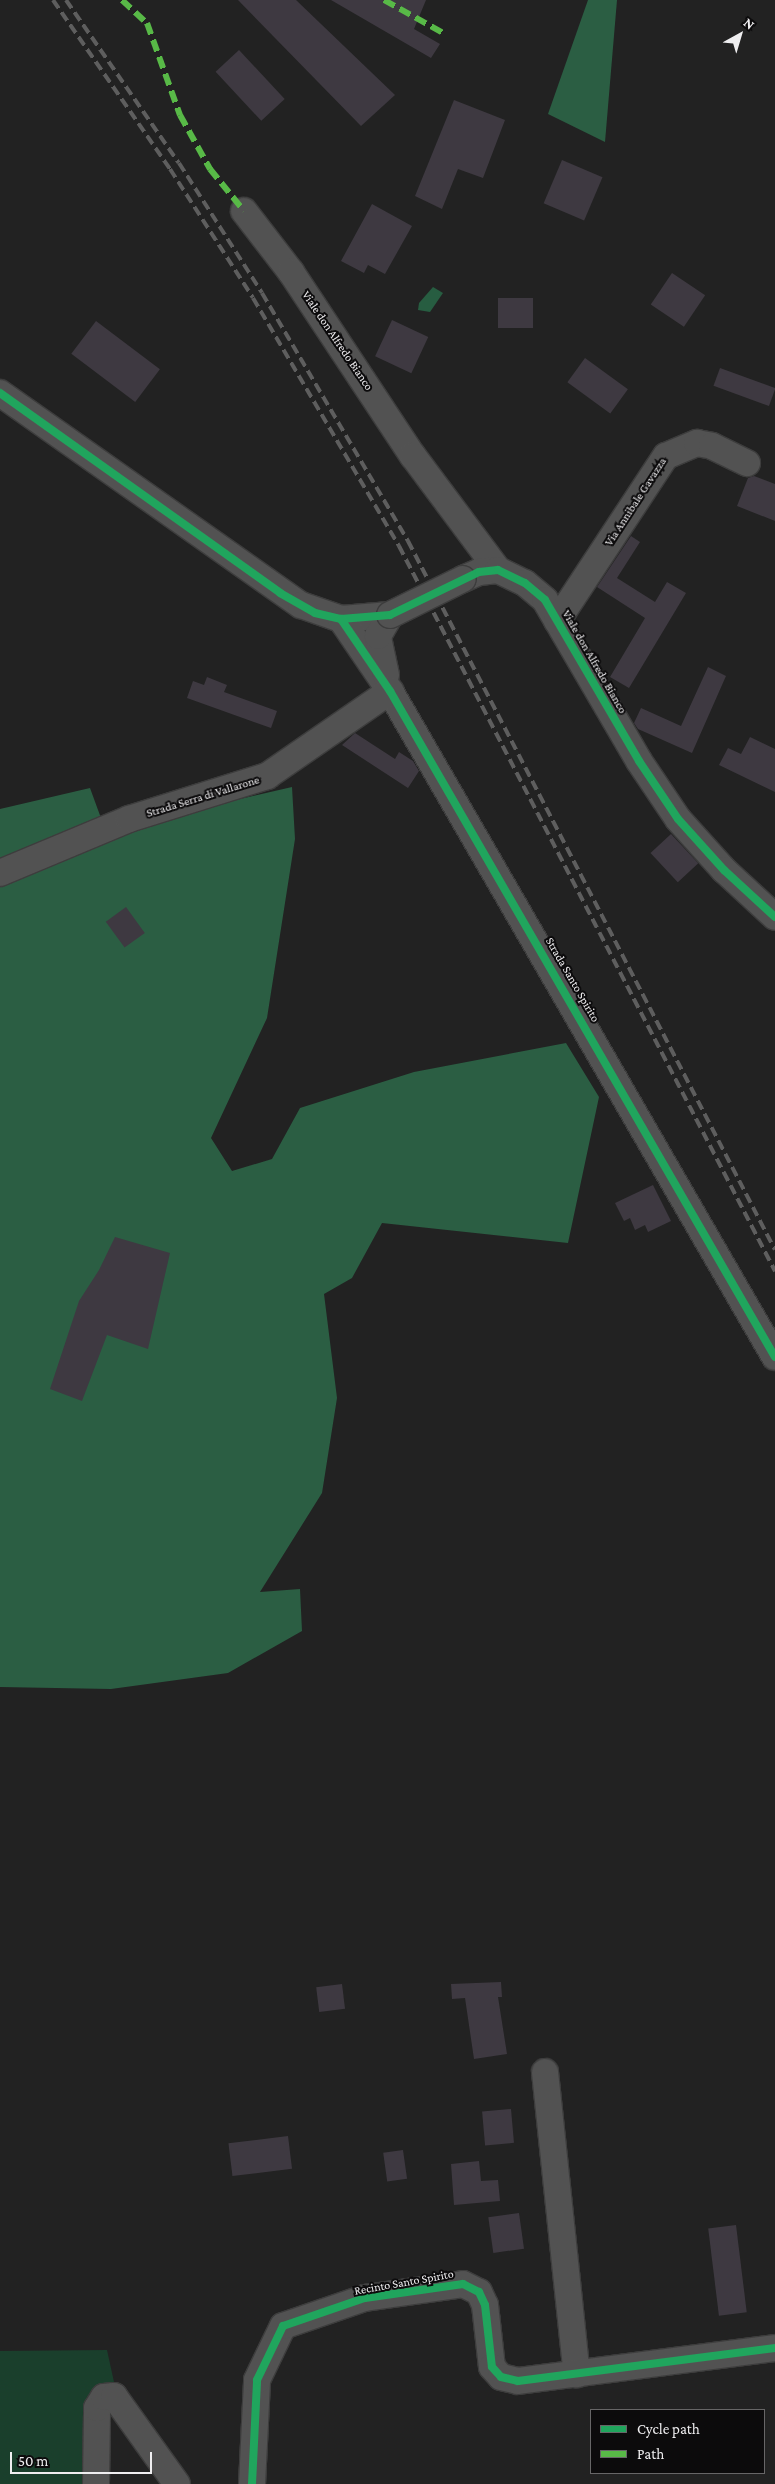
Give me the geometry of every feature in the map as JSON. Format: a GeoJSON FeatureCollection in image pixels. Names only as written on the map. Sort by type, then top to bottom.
{"type":"FeatureCollection","features":[{"type":"Feature","properties":{"kind":"street","name":"Viale don Alfredo Bianco"},"geometry":{"type":"LineString","coordinates":[[244,211],[291,272],[413,456],[498,570],[525,583],[545,600],[639,761],[678,819],[724,870],[775,917]]}},
{"type":"Feature","properties":{"kind":"street"},"geometry":{"type":"LineString","coordinates":[[0,393],[280,593],[315,613],[334,617],[390,615],[462,579],[479,572],[498,570]]}},
{"type":"Feature","properties":{"kind":"street","name":"Via Annibale Gavazza"},"geometry":{"type":"LineString","coordinates":[[557,621],[666,456],[697,443],[712,446],[747,463]]}},
{"type":"Feature","properties":{"kind":"street","name":"Strada Santo Spirito"},"geometry":{"type":"LineString","coordinates":[[390,615],[378,636],[379,653],[390,691]]}},
{"type":"Feature","properties":{"kind":"street","name":"Strada Santo Spirito"},"geometry":{"type":"LineString","coordinates":[[334,617],[390,691],[775,1357]]}},
{"type":"Feature","properties":{"kind":"street","name":"Strada Serra di Vallarone"},"geometry":{"type":"LineString","coordinates":[[0,873],[129,819],[267,776],[390,691]]}},
{"type":"Feature","properties":{"kind":"street"},"geometry":{"type":"LineString","coordinates":[[545,2072],[577,2374]]}},
{"type":"Feature","properties":{"kind":"street","name":"Recinto Santo Spirito"},"geometry":{"type":"LineString","coordinates":[[252,2484],[257,2380],[283,2326],[365,2298],[463,2284],[478,2292],[485,2305],[492,2367],[501,2377],[518,2381],[775,2348]]}},
{"type":"Feature","properties":{"kind":"street"},"geometry":{"type":"LineString","coordinates":[[96,2484],[96,2408],[104,2397],[114,2396],[178,2484]]}},
{"type":"Feature","properties":{"kind":"shaded area"},"geometry":{"type":"Polygon","coordinates":[[[588,0],[617,0],[605,142],[548,114],[588,0]]]}},
{"type":"Feature","properties":{"kind":"shaded area"},"geometry":{"type":"Polygon","coordinates":[[[433,287],[443,293],[430,312],[418,310],[419,303],[433,287]]]}},
{"type":"Feature","properties":{"kind":"shaded area"},"geometry":{"type":"Polygon","coordinates":[[[292,787],[295,839],[267,1018],[211,1138],[232,1171],[272,1159],[300,1108],[414,1072],[566,1043],[599,1097],[568,1243],[382,1223],[352,1278],[324,1294],[337,1398],[322,1493],[260,1592],[300,1589],[302,1631],[228,1673],[111,1689],[0,1687],[0,809],[90,788],[109,840],[223,803],[292,787]]]}},
{"type":"Feature","properties":{"kind":"shaded area"},"geometry":{"type":"Polygon","coordinates":[[[107,2350],[114,2382],[105,2405],[110,2484],[0,2484],[0,2351],[107,2350]]]}},
{"type":"Feature","properties":{"kind":"building"},"geometry":{"type":"Polygon","coordinates":[[[238,0],[296,0],[395,95],[361,126],[238,0]]]}},
{"type":"Feature","properties":{"kind":"building"},"geometry":{"type":"Polygon","coordinates":[[[331,0],[426,0],[414,29],[440,44],[431,58],[331,0]]]}},
{"type":"Feature","properties":{"kind":"building"},"geometry":{"type":"Polygon","coordinates":[[[239,50],[285,99],[261,121],[216,72],[239,50]]]}},
{"type":"Feature","properties":{"kind":"building"},"geometry":{"type":"Polygon","coordinates":[[[454,100],[505,120],[483,178],[458,169],[442,209],[415,196],[454,100]]]}},
{"type":"Feature","properties":{"kind":"building"},"geometry":{"type":"Polygon","coordinates":[[[562,160],[603,177],[584,220],[544,203],[562,160]]]}},
{"type":"Feature","properties":{"kind":"building"},"geometry":{"type":"Polygon","coordinates":[[[372,204],[412,226],[385,274],[368,265],[364,273],[341,261],[372,204]]]}},
{"type":"Feature","properties":{"kind":"building"},"geometry":{"type":"Polygon","coordinates":[[[672,273],[705,295],[684,327],[651,305],[672,273]]]}},
{"type":"Feature","properties":{"kind":"building"},"geometry":{"type":"Polygon","coordinates":[[[498,298],[533,298],[533,328],[498,328],[498,298]]]}},
{"type":"Feature","properties":{"kind":"building"},"geometry":{"type":"Polygon","coordinates":[[[392,320],[428,337],[411,373],[375,356],[392,320]]]}},
{"type":"Feature","properties":{"kind":"building"},"geometry":{"type":"Polygon","coordinates":[[[96,321],[160,369],[135,402],[71,354],[96,321]]]}},
{"type":"Feature","properties":{"kind":"building"},"geometry":{"type":"Polygon","coordinates":[[[585,358],[628,389],[610,413],[567,382],[585,358]]]}},
{"type":"Feature","properties":{"kind":"building"},"geometry":{"type":"Polygon","coordinates":[[[720,368],[775,388],[769,406],[714,386],[720,368]]]}},
{"type":"Feature","properties":{"kind":"building"},"geometry":{"type":"Polygon","coordinates":[[[754,476],[775,484],[775,521],[737,506],[748,478],[754,476]]]}},
{"type":"Feature","properties":{"kind":"building"},"geometry":{"type":"Polygon","coordinates":[[[631,536],[640,542],[617,578],[655,602],[667,582],[686,593],[629,688],[610,677],[645,618],[597,587],[631,536]]]}},
{"type":"Feature","properties":{"kind":"building"},"geometry":{"type":"Polygon","coordinates":[[[708,667],[726,676],[692,753],[638,729],[634,723],[641,708],[681,726],[708,667]]]}},
{"type":"Feature","properties":{"kind":"building"},"geometry":{"type":"Polygon","coordinates":[[[207,677],[227,685],[224,692],[277,711],[271,728],[187,698],[193,681],[204,685],[207,677]]]}},
{"type":"Feature","properties":{"kind":"building"},"geometry":{"type":"Polygon","coordinates":[[[355,733],[395,759],[399,752],[413,761],[419,771],[408,788],[342,745],[355,733]]]}},
{"type":"Feature","properties":{"kind":"building"},"geometry":{"type":"Polygon","coordinates":[[[750,737],[775,749],[775,792],[719,765],[728,748],[741,754],[750,737]]]}},
{"type":"Feature","properties":{"kind":"building"},"geometry":{"type":"Polygon","coordinates":[[[671,834],[698,863],[678,882],[651,853],[671,834]]]}},
{"type":"Feature","properties":{"kind":"building"},"geometry":{"type":"Polygon","coordinates":[[[126,907],[145,933],[125,948],[106,922],[126,907]]]}},
{"type":"Feature","properties":{"kind":"building"},"geometry":{"type":"Polygon","coordinates":[[[653,1185],[671,1221],[648,1232],[645,1225],[635,1230],[630,1218],[624,1221],[615,1203],[653,1185]]]}},
{"type":"Feature","properties":{"kind":"building"},"geometry":{"type":"Polygon","coordinates":[[[115,1237],[170,1253],[148,1349],[107,1335],[82,1401],[50,1389],[79,1301],[99,1270],[115,1237]]]}},
{"type":"Feature","properties":{"kind":"building"},"geometry":{"type":"Polygon","coordinates":[[[501,1982],[502,1997],[498,1997],[507,2054],[474,2059],[465,1998],[452,1999],[451,1984],[501,1982]]]}},
{"type":"Feature","properties":{"kind":"building"},"geometry":{"type":"Polygon","coordinates":[[[342,1984],[345,2009],[319,2012],[316,1987],[342,1984]]]}},
{"type":"Feature","properties":{"kind":"building"},"geometry":{"type":"Polygon","coordinates":[[[511,2109],[514,2143],[485,2145],[482,2112],[511,2109]]]}},
{"type":"Feature","properties":{"kind":"building"},"geometry":{"type":"Polygon","coordinates":[[[288,2136],[292,2169],[232,2176],[228,2143],[288,2136]]]}},
{"type":"Feature","properties":{"kind":"building"},"geometry":{"type":"Polygon","coordinates":[[[403,2150],[407,2179],[387,2182],[383,2153],[403,2150]]]}},
{"type":"Feature","properties":{"kind":"building"},"geometry":{"type":"Polygon","coordinates":[[[479,2161],[481,2181],[498,2180],[500,2201],[454,2205],[451,2164],[479,2161]]]}},
{"type":"Feature","properties":{"kind":"building"},"geometry":{"type":"Polygon","coordinates":[[[519,2213],[524,2249],[493,2253],[488,2217],[519,2213]]]}},
{"type":"Feature","properties":{"kind":"building"},"geometry":{"type":"Polygon","coordinates":[[[736,2225],[747,2312],[719,2316],[708,2228],[736,2225]]]}},
{"type":"Feature","properties":{"kind":"railway"},"geometry":{"type":"LineString","coordinates":[[53,0],[170,169],[253,298],[399,546],[775,1271]]}},
{"type":"Feature","properties":{"kind":"railway"},"geometry":{"type":"LineString","coordinates":[[66,0],[179,163],[262,293],[408,541],[775,1250]]}},
{"type":"Feature","properties":{"kind":"marked path"},"geometry":{"type":"LineString","coordinates":[[122,0],[147,23],[180,115],[210,169],[244,211]]}},
{"type":"Feature","properties":{"kind":"marked path"},"geometry":{"type":"LineString","coordinates":[[384,0],[443,33]]}},
{"type":"Feature","properties":{"kind":"cycle path"},"geometry":{"type":"LineString","coordinates":[[0,393],[280,593],[315,613],[341,619],[390,615],[479,572],[498,570],[525,583],[545,600],[639,761],[678,819],[724,870],[775,917]]}},
{"type":"Feature","properties":{"kind":"cycle path"},"geometry":{"type":"LineString","coordinates":[[341,619],[390,691],[775,1357]]}},
{"type":"Feature","properties":{"kind":"cycle path"},"geometry":{"type":"LineString","coordinates":[[252,2484],[257,2380],[283,2326],[365,2298],[463,2284],[479,2292],[485,2305],[492,2367],[501,2377],[518,2381],[775,2348]]}}]}
